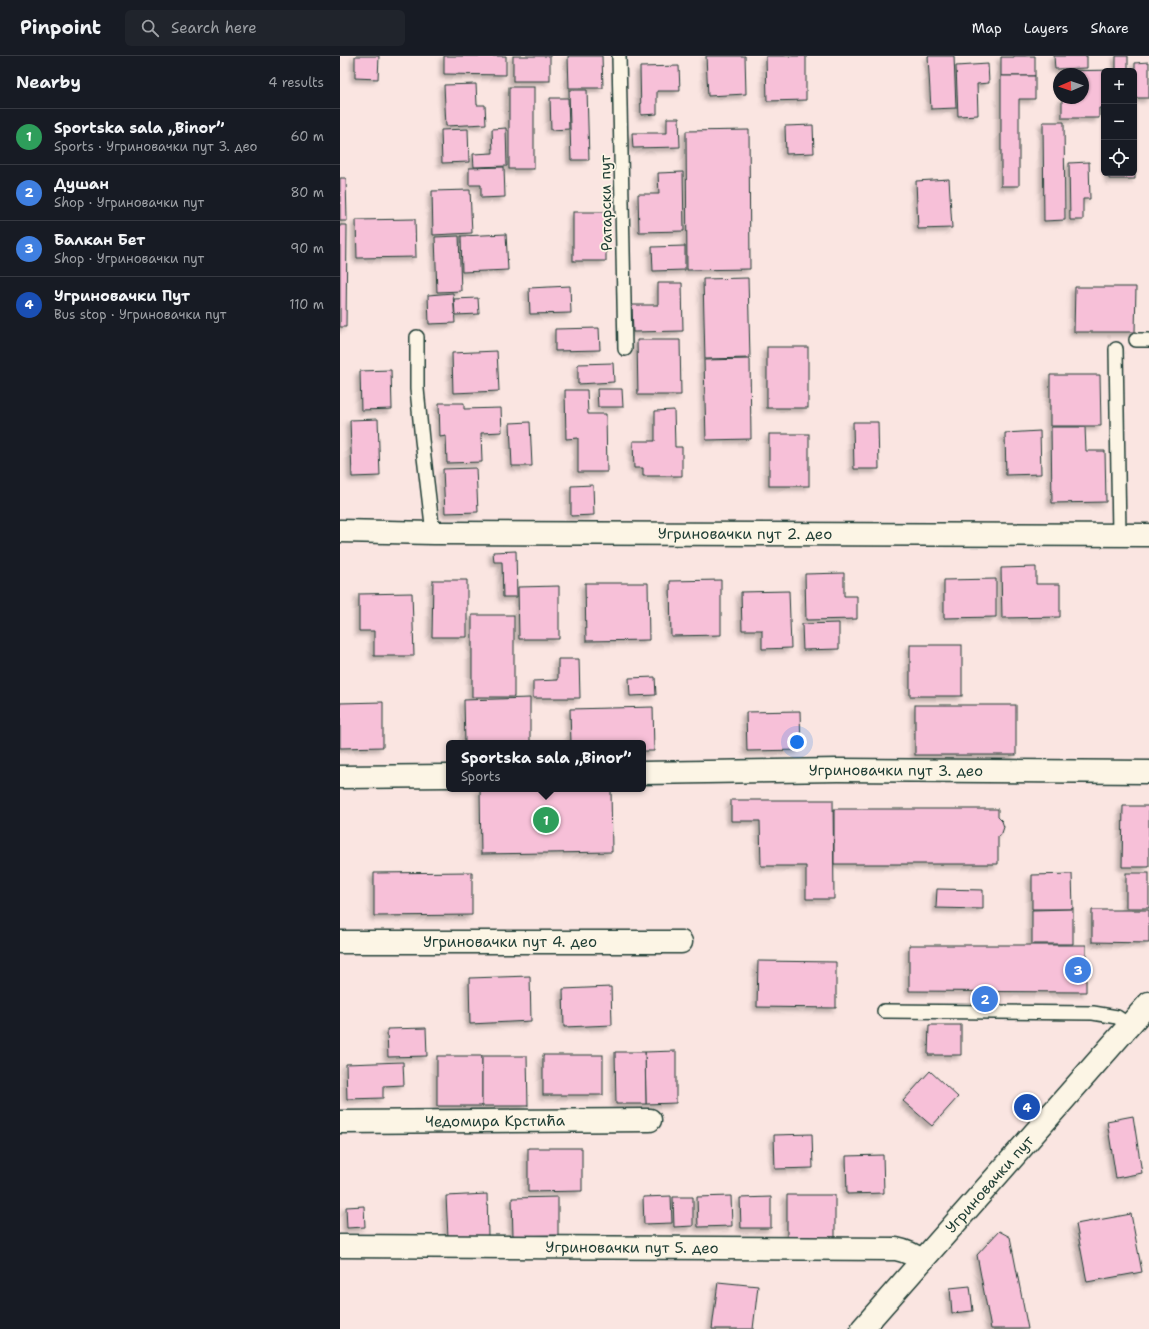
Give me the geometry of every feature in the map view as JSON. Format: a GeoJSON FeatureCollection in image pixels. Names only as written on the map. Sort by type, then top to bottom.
{"type":"FeatureCollection","features":[{"type":"Feature","properties":{"kind":"street","name":"Угриновачки пут 2. део"},"geometry":{"type":"LineString","coordinates":[[340,531],[433,533],[1149,535]]}},
{"type":"Feature","properties":{"kind":"street","name":"Угриновачки пут 3. део"},"geometry":{"type":"LineString","coordinates":[[646,773],[838,770],[1149,772]]}},
{"type":"Feature","properties":{"kind":"street"},"geometry":{"type":"LineString","coordinates":[[340,777],[446,776]]}},
{"type":"Feature","properties":{"kind":"street","name":"Угриновачки пут 4. део"},"geometry":{"type":"LineString","coordinates":[[340,942],[681,942]]}},
{"type":"Feature","properties":{"kind":"street","name":"Угриновачки пут"},"geometry":{"type":"LineString","coordinates":[[862,1329],[921,1260],[1149,1003]]}},
{"type":"Feature","properties":{"kind":"street","name":"Чедомира Крстића"},"geometry":{"type":"LineString","coordinates":[[340,1122],[650,1120]]}},
{"type":"Feature","properties":{"kind":"street","name":"Угриновачки пут 5. део"},"geometry":{"type":"LineString","coordinates":[[340,1246],[896,1249],[913,1254],[921,1260]]}},
{"type":"Feature","properties":{"kind":"lane","name":"Ратарски пут"},"geometry":{"type":"LineString","coordinates":[[619,56],[625,349]]}},
{"type":"Feature","properties":{"kind":"lane"},"geometry":{"type":"LineString","coordinates":[[416,336],[422,440],[433,533]]}},
{"type":"Feature","properties":{"kind":"lane"},"geometry":{"type":"LineString","coordinates":[[1116,348],[1119,535]]}},
{"type":"Feature","properties":{"kind":"lane"},"geometry":{"type":"LineString","coordinates":[[884,1011],[1093,1013],[1117,1018],[1129,1025]]}},
{"type":"Feature","properties":{"kind":"building"},"geometry":{"type":"Polygon","coordinates":[[[355,56],[379,56],[378,79],[355,78],[355,56]]]}},
{"type":"Feature","properties":{"kind":"building"},"geometry":{"type":"Polygon","coordinates":[[[444,56],[506,56],[506,75],[444,74],[444,56]]]}},
{"type":"Feature","properties":{"kind":"building"},"geometry":{"type":"Polygon","coordinates":[[[513,56],[550,56],[550,81],[513,81],[513,56]]]}},
{"type":"Feature","properties":{"kind":"building"},"geometry":{"type":"Polygon","coordinates":[[[568,56],[602,56],[603,88],[569,88],[568,56]]]}},
{"type":"Feature","properties":{"kind":"building"},"geometry":{"type":"Polygon","coordinates":[[[706,56],[745,56],[746,94],[708,96],[706,56]]]}},
{"type":"Feature","properties":{"kind":"building"},"geometry":{"type":"Polygon","coordinates":[[[766,56],[806,56],[806,100],[767,101],[766,56]]]}},
{"type":"Feature","properties":{"kind":"building"},"geometry":{"type":"Polygon","coordinates":[[[928,56],[954,56],[956,108],[931,109],[928,56]]]}},
{"type":"Feature","properties":{"kind":"building"},"geometry":{"type":"Polygon","coordinates":[[[1035,56],[1035,76],[1001,76],[1001,57],[1035,56]]]}},
{"type":"Feature","properties":{"kind":"building"},"geometry":{"type":"Polygon","coordinates":[[[1054,56],[1087,56],[1087,68],[1055,68],[1054,56]]]}},
{"type":"Feature","properties":{"kind":"building"},"geometry":{"type":"Polygon","coordinates":[[[1116,56],[1128,56],[1128,68],[1116,68],[1116,56]]]}},
{"type":"Feature","properties":{"kind":"building"},"geometry":{"type":"Polygon","coordinates":[[[1149,62],[1149,98],[1137,98],[1137,68],[1135,68],[1135,63],[1149,62]]]}},
{"type":"Feature","properties":{"kind":"building"},"geometry":{"type":"Polygon","coordinates":[[[988,64],[989,83],[977,84],[978,115],[958,116],[956,66],[988,64]]]}},
{"type":"Feature","properties":{"kind":"building"},"geometry":{"type":"Polygon","coordinates":[[[679,66],[680,91],[657,91],[657,114],[641,115],[640,67],[679,66]]]}},
{"type":"Feature","properties":{"kind":"building"},"geometry":{"type":"Polygon","coordinates":[[[1089,70],[1101,70],[1101,108],[1099,108],[1099,118],[1062,118],[1062,104],[1089,104],[1089,70]]]}},
{"type":"Feature","properties":{"kind":"building"},"geometry":{"type":"Polygon","coordinates":[[[1001,76],[1035,76],[1035,99],[1019,99],[1019,186],[1001,186],[1001,76]]]}},
{"type":"Feature","properties":{"kind":"building"},"geometry":{"type":"Polygon","coordinates":[[[476,84],[477,105],[485,105],[486,124],[446,126],[444,85],[476,84]]]}},
{"type":"Feature","properties":{"kind":"building"},"geometry":{"type":"Polygon","coordinates":[[[509,87],[534,87],[534,169],[509,169],[509,87]]]}},
{"type":"Feature","properties":{"kind":"building"},"geometry":{"type":"Polygon","coordinates":[[[569,90],[587,90],[589,160],[571,160],[569,90]]]}},
{"type":"Feature","properties":{"kind":"building"},"geometry":{"type":"Polygon","coordinates":[[[550,98],[568,98],[569,129],[551,130],[550,98]]]}},
{"type":"Feature","properties":{"kind":"building"},"geometry":{"type":"Polygon","coordinates":[[[667,118],[679,118],[680,147],[633,148],[632,133],[667,133],[667,118]]]}},
{"type":"Feature","properties":{"kind":"building"},"geometry":{"type":"Polygon","coordinates":[[[1043,122],[1064,122],[1065,220],[1044,221],[1043,122]]]}},
{"type":"Feature","properties":{"kind":"building"},"geometry":{"type":"Polygon","coordinates":[[[813,125],[814,153],[786,154],[785,126],[813,125]]]}},
{"type":"Feature","properties":{"kind":"building"},"geometry":{"type":"Polygon","coordinates":[[[506,128],[507,166],[474,167],[473,154],[493,153],[492,129],[506,128]]]}},
{"type":"Feature","properties":{"kind":"building"},"geometry":{"type":"Polygon","coordinates":[[[468,129],[469,162],[442,163],[441,130],[468,129]]]}},
{"type":"Feature","properties":{"kind":"building"},"geometry":{"type":"Polygon","coordinates":[[[749,130],[750,269],[687,270],[686,131],[749,130]]]}},
{"type":"Feature","properties":{"kind":"building"},"geometry":{"type":"Polygon","coordinates":[[[1089,162],[1090,199],[1083,199],[1083,220],[1070,220],[1069,163],[1089,162]]]}},
{"type":"Feature","properties":{"kind":"building"},"geometry":{"type":"Polygon","coordinates":[[[504,167],[505,197],[481,198],[481,185],[469,185],[469,168],[504,167]]]}},
{"type":"Feature","properties":{"kind":"building"},"geometry":{"type":"Polygon","coordinates":[[[683,172],[684,231],[639,232],[638,194],[659,194],[658,173],[683,172]]]}},
{"type":"Feature","properties":{"kind":"building"},"geometry":{"type":"Polygon","coordinates":[[[1109,176],[1135,176],[1135,179],[1109,179],[1109,176]]]}},
{"type":"Feature","properties":{"kind":"building"},"geometry":{"type":"Polygon","coordinates":[[[340,178],[346,178],[347,221],[340,221],[340,178]]]}},
{"type":"Feature","properties":{"kind":"building"},"geometry":{"type":"Polygon","coordinates":[[[949,179],[952,228],[918,229],[916,181],[949,179]]]}},
{"type":"Feature","properties":{"kind":"building"},"geometry":{"type":"Polygon","coordinates":[[[470,190],[472,233],[433,235],[432,191],[470,190]]]}},
{"type":"Feature","properties":{"kind":"building"},"geometry":{"type":"Polygon","coordinates":[[[573,212],[606,212],[606,261],[573,261],[573,212]]]}},
{"type":"Feature","properties":{"kind":"building"},"geometry":{"type":"Polygon","coordinates":[[[415,219],[416,257],[357,258],[356,220],[415,219]]]}},
{"type":"Feature","properties":{"kind":"building"},"geometry":{"type":"Polygon","coordinates":[[[340,225],[347,225],[346,327],[340,327],[340,225]]]}},
{"type":"Feature","properties":{"kind":"building"},"geometry":{"type":"Polygon","coordinates":[[[506,234],[508,270],[462,272],[461,236],[506,234]]]}},
{"type":"Feature","properties":{"kind":"building"},"geometry":{"type":"Polygon","coordinates":[[[459,236],[461,291],[437,292],[435,237],[459,236]]]}},
{"type":"Feature","properties":{"kind":"building"},"geometry":{"type":"Polygon","coordinates":[[[685,246],[685,270],[653,271],[652,247],[685,246]]]}},
{"type":"Feature","properties":{"kind":"building"},"geometry":{"type":"Polygon","coordinates":[[[748,278],[750,358],[705,359],[703,279],[748,278]]]}},
{"type":"Feature","properties":{"kind":"building"},"geometry":{"type":"Polygon","coordinates":[[[658,283],[682,283],[683,331],[633,332],[632,305],[658,305],[658,283]]]}},
{"type":"Feature","properties":{"kind":"building"},"geometry":{"type":"Polygon","coordinates":[[[570,286],[571,313],[530,314],[529,288],[570,286]]]}},
{"type":"Feature","properties":{"kind":"building"},"geometry":{"type":"Polygon","coordinates":[[[1075,287],[1136,287],[1135,332],[1074,332],[1075,287]]]}},
{"type":"Feature","properties":{"kind":"building"},"geometry":{"type":"Polygon","coordinates":[[[453,293],[455,323],[429,324],[428,295],[453,293]]]}},
{"type":"Feature","properties":{"kind":"building"},"geometry":{"type":"Polygon","coordinates":[[[478,298],[479,314],[455,315],[454,299],[478,298]]]}},
{"type":"Feature","properties":{"kind":"building"},"geometry":{"type":"Polygon","coordinates":[[[599,328],[600,350],[555,351],[555,329],[599,328]]]}},
{"type":"Feature","properties":{"kind":"building"},"geometry":{"type":"Polygon","coordinates":[[[637,340],[680,340],[681,395],[638,395],[637,340]]]}},
{"type":"Feature","properties":{"kind":"building"},"geometry":{"type":"Polygon","coordinates":[[[767,347],[808,347],[808,408],[767,408],[767,347]]]}},
{"type":"Feature","properties":{"kind":"building"},"geometry":{"type":"Polygon","coordinates":[[[497,351],[499,391],[453,393],[452,353],[497,351]]]}},
{"type":"Feature","properties":{"kind":"building"},"geometry":{"type":"Polygon","coordinates":[[[750,359],[751,439],[706,440],[704,360],[750,359]]]}},
{"type":"Feature","properties":{"kind":"building"},"geometry":{"type":"Polygon","coordinates":[[[613,363],[614,382],[578,384],[578,364],[613,363]]]}},
{"type":"Feature","properties":{"kind":"building"},"geometry":{"type":"Polygon","coordinates":[[[391,370],[392,409],[361,410],[360,371],[391,370]]]}},
{"type":"Feature","properties":{"kind":"building"},"geometry":{"type":"Polygon","coordinates":[[[1050,375],[1100,375],[1101,426],[1050,426],[1050,375]]]}},
{"type":"Feature","properties":{"kind":"building"},"geometry":{"type":"Polygon","coordinates":[[[597,389],[622,389],[623,407],[598,407],[597,389]]]}},
{"type":"Feature","properties":{"kind":"building"},"geometry":{"type":"Polygon","coordinates":[[[565,390],[587,390],[588,414],[606,414],[607,472],[578,472],[578,438],[566,439],[565,390]]]}},
{"type":"Feature","properties":{"kind":"building"},"geometry":{"type":"Polygon","coordinates":[[[439,403],[464,403],[464,409],[501,408],[502,432],[481,433],[482,462],[447,463],[446,436],[440,437],[439,403]]]}},
{"type":"Feature","properties":{"kind":"building"},"geometry":{"type":"Polygon","coordinates":[[[674,410],[675,447],[682,447],[682,476],[643,476],[643,468],[634,468],[633,441],[655,441],[655,411],[674,410]]]}},
{"type":"Feature","properties":{"kind":"building"},"geometry":{"type":"Polygon","coordinates":[[[378,419],[380,476],[352,477],[350,420],[378,419]]]}},
{"type":"Feature","properties":{"kind":"building"},"geometry":{"type":"Polygon","coordinates":[[[530,422],[532,466],[512,466],[510,423],[530,422]]]}},
{"type":"Feature","properties":{"kind":"building"},"geometry":{"type":"Polygon","coordinates":[[[853,422],[878,422],[879,469],[854,469],[853,422]]]}},
{"type":"Feature","properties":{"kind":"building"},"geometry":{"type":"Polygon","coordinates":[[[1051,427],[1085,427],[1086,451],[1105,451],[1106,502],[1052,503],[1051,427]]]}},
{"type":"Feature","properties":{"kind":"building"},"geometry":{"type":"Polygon","coordinates":[[[1040,431],[1041,474],[1006,475],[1005,433],[1040,431]]]}},
{"type":"Feature","properties":{"kind":"building"},"geometry":{"type":"Polygon","coordinates":[[[769,434],[809,434],[809,486],[769,486],[769,434]]]}},
{"type":"Feature","properties":{"kind":"building"},"geometry":{"type":"Polygon","coordinates":[[[476,468],[478,512],[445,513],[443,469],[476,468]]]}},
{"type":"Feature","properties":{"kind":"building"},"geometry":{"type":"Polygon","coordinates":[[[593,485],[594,515],[571,516],[571,486],[593,485]]]}},
{"type":"Feature","properties":{"kind":"building"},"geometry":{"type":"Polygon","coordinates":[[[516,551],[517,597],[503,597],[502,562],[494,562],[493,552],[516,551]]]}},
{"type":"Feature","properties":{"kind":"building"},"geometry":{"type":"Polygon","coordinates":[[[1036,567],[1036,584],[1060,584],[1060,617],[1002,618],[1001,568],[1036,567]]]}},
{"type":"Feature","properties":{"kind":"building"},"geometry":{"type":"Polygon","coordinates":[[[844,573],[844,596],[857,596],[857,619],[806,620],[805,574],[844,573]]]}},
{"type":"Feature","properties":{"kind":"building"},"geometry":{"type":"Polygon","coordinates":[[[996,579],[996,617],[944,618],[944,580],[996,579]]]}},
{"type":"Feature","properties":{"kind":"building"},"geometry":{"type":"Polygon","coordinates":[[[433,580],[467,580],[467,637],[432,637],[433,580]]]}},
{"type":"Feature","properties":{"kind":"building"},"geometry":{"type":"Polygon","coordinates":[[[721,580],[721,635],[671,636],[670,581],[721,580]]]}},
{"type":"Feature","properties":{"kind":"building"},"geometry":{"type":"Polygon","coordinates":[[[585,583],[648,583],[649,640],[586,641],[585,583]]]}},
{"type":"Feature","properties":{"kind":"building"},"geometry":{"type":"Polygon","coordinates":[[[559,586],[559,639],[519,639],[518,587],[559,586]]]}},
{"type":"Feature","properties":{"kind":"building"},"geometry":{"type":"Polygon","coordinates":[[[789,591],[791,648],[762,649],[762,630],[742,630],[741,592],[789,591]]]}},
{"type":"Feature","properties":{"kind":"building"},"geometry":{"type":"Polygon","coordinates":[[[412,593],[414,656],[374,656],[374,631],[359,631],[359,594],[412,593]]]}},
{"type":"Feature","properties":{"kind":"building"},"geometry":{"type":"Polygon","coordinates":[[[472,615],[514,615],[514,697],[472,697],[472,615]]]}},
{"type":"Feature","properties":{"kind":"building"},"geometry":{"type":"Polygon","coordinates":[[[839,623],[839,649],[803,650],[802,624],[839,623]]]}},
{"type":"Feature","properties":{"kind":"building"},"geometry":{"type":"Polygon","coordinates":[[[910,645],[962,645],[962,696],[910,696],[910,645]]]}},
{"type":"Feature","properties":{"kind":"building"},"geometry":{"type":"Polygon","coordinates":[[[558,659],[579,659],[580,698],[533,698],[533,681],[558,680],[558,659]]]}},
{"type":"Feature","properties":{"kind":"building"},"geometry":{"type":"Polygon","coordinates":[[[655,677],[656,695],[630,696],[629,678],[655,677]]]}},
{"type":"Feature","properties":{"kind":"building"},"geometry":{"type":"Polygon","coordinates":[[[530,698],[530,740],[465,740],[464,700],[530,698]]]}},
{"type":"Feature","properties":{"kind":"building"},"geometry":{"type":"Polygon","coordinates":[[[383,702],[383,747],[340,748],[340,703],[383,702]]]}},
{"type":"Feature","properties":{"kind":"building"},"geometry":{"type":"Polygon","coordinates":[[[915,705],[1016,705],[1016,755],[915,755],[915,705]]]}},
{"type":"Feature","properties":{"kind":"building"},"geometry":{"type":"Polygon","coordinates":[[[653,707],[654,751],[646,751],[646,740],[571,740],[570,709],[653,707]]]}},
{"type":"Feature","properties":{"kind":"building"},"geometry":{"type":"Polygon","coordinates":[[[800,711],[801,750],[747,751],[746,712],[800,711]]]}},
{"type":"Feature","properties":{"kind":"building"},"geometry":{"type":"Polygon","coordinates":[[[480,792],[611,792],[612,852],[481,854],[480,792]]]}},
{"type":"Feature","properties":{"kind":"building"},"geometry":{"type":"Polygon","coordinates":[[[731,800],[833,800],[834,899],[806,899],[806,866],[761,866],[760,821],[731,821],[731,800]]]}},
{"type":"Feature","properties":{"kind":"building"},"geometry":{"type":"Polygon","coordinates":[[[1123,806],[1149,806],[1149,867],[1122,867],[1123,806]]]}},
{"type":"Feature","properties":{"kind":"building"},"geometry":{"type":"Polygon","coordinates":[[[834,809],[998,809],[998,817],[1002,821],[1004,827],[1002,833],[998,836],[998,864],[834,864],[834,809]]]}},
{"type":"Feature","properties":{"kind":"building"},"geometry":{"type":"Polygon","coordinates":[[[472,872],[472,915],[374,916],[374,873],[472,872]]]}},
{"type":"Feature","properties":{"kind":"building"},"geometry":{"type":"Polygon","coordinates":[[[1126,873],[1149,873],[1149,908],[1126,908],[1126,873]]]}},
{"type":"Feature","properties":{"kind":"building"},"geometry":{"type":"Polygon","coordinates":[[[1072,874],[1073,909],[1032,909],[1032,875],[1072,874]]]}},
{"type":"Feature","properties":{"kind":"building"},"geometry":{"type":"Polygon","coordinates":[[[937,889],[983,890],[983,909],[936,908],[937,889]]]}},
{"type":"Feature","properties":{"kind":"building"},"geometry":{"type":"Polygon","coordinates":[[[1073,909],[1073,944],[1032,944],[1032,910],[1073,909]]]}},
{"type":"Feature","properties":{"kind":"building"},"geometry":{"type":"Polygon","coordinates":[[[1092,910],[1149,910],[1149,943],[1092,942],[1092,910]]]}},
{"type":"Feature","properties":{"kind":"building"},"geometry":{"type":"Polygon","coordinates":[[[909,945],[1086,945],[1086,992],[909,991],[909,945]]]}},
{"type":"Feature","properties":{"kind":"building"},"geometry":{"type":"Polygon","coordinates":[[[758,961],[836,962],[836,1008],[757,1007],[758,961]]]}},
{"type":"Feature","properties":{"kind":"building"},"geometry":{"type":"Polygon","coordinates":[[[530,976],[531,1021],[470,1024],[469,978],[530,976]]]}},
{"type":"Feature","properties":{"kind":"building"},"geometry":{"type":"Polygon","coordinates":[[[611,987],[612,1025],[564,1027],[563,989],[611,987]]]}},
{"type":"Feature","properties":{"kind":"building"},"geometry":{"type":"Polygon","coordinates":[[[929,1025],[961,1025],[961,1055],[928,1055],[929,1025]]]}},
{"type":"Feature","properties":{"kind":"building"},"geometry":{"type":"Polygon","coordinates":[[[426,1028],[427,1056],[388,1057],[387,1029],[426,1028]]]}},
{"type":"Feature","properties":{"kind":"building"},"geometry":{"type":"Polygon","coordinates":[[[676,1051],[676,1103],[646,1104],[645,1052],[676,1051]]]}},
{"type":"Feature","properties":{"kind":"building"},"geometry":{"type":"Polygon","coordinates":[[[615,1052],[645,1052],[646,1104],[616,1104],[615,1052]]]}},
{"type":"Feature","properties":{"kind":"building"},"geometry":{"type":"Polygon","coordinates":[[[543,1055],[603,1055],[603,1095],[543,1095],[543,1055]]]}},
{"type":"Feature","properties":{"kind":"building"},"geometry":{"type":"Polygon","coordinates":[[[437,1056],[482,1056],[482,1106],[437,1106],[437,1056]]]}},
{"type":"Feature","properties":{"kind":"building"},"geometry":{"type":"Polygon","coordinates":[[[482,1056],[527,1056],[528,1106],[482,1106],[482,1056]]]}},
{"type":"Feature","properties":{"kind":"building"},"geometry":{"type":"Polygon","coordinates":[[[403,1062],[404,1085],[383,1086],[383,1098],[347,1099],[346,1064],[403,1062]]]}},
{"type":"Feature","properties":{"kind":"building"},"geometry":{"type":"Polygon","coordinates":[[[930,1071],[958,1097],[932,1126],[903,1101],[930,1071]]]}},
{"type":"Feature","properties":{"kind":"building"},"geometry":{"type":"Polygon","coordinates":[[[1133,1116],[1142,1173],[1116,1178],[1107,1121],[1133,1116]]]}},
{"type":"Feature","properties":{"kind":"building"},"geometry":{"type":"Polygon","coordinates":[[[812,1134],[813,1168],[775,1169],[774,1135],[812,1134]]]}},
{"type":"Feature","properties":{"kind":"building"},"geometry":{"type":"Polygon","coordinates":[[[528,1148],[582,1148],[582,1191],[528,1192],[528,1148]]]}},
{"type":"Feature","properties":{"kind":"building"},"geometry":{"type":"Polygon","coordinates":[[[883,1155],[884,1193],[847,1194],[846,1156],[883,1155]]]}},
{"type":"Feature","properties":{"kind":"building"},"geometry":{"type":"Polygon","coordinates":[[[487,1194],[488,1236],[448,1237],[446,1196],[487,1194]]]}},
{"type":"Feature","properties":{"kind":"building"},"geometry":{"type":"Polygon","coordinates":[[[787,1195],[835,1195],[835,1238],[787,1237],[787,1195]]]}},
{"type":"Feature","properties":{"kind":"building"},"geometry":{"type":"Polygon","coordinates":[[[671,1196],[672,1223],[644,1224],[643,1197],[671,1196]]]}},
{"type":"Feature","properties":{"kind":"building"},"geometry":{"type":"Polygon","coordinates":[[[731,1196],[732,1226],[698,1227],[697,1197],[731,1196]]]}},
{"type":"Feature","properties":{"kind":"building"},"geometry":{"type":"Polygon","coordinates":[[[558,1197],[558,1235],[513,1236],[512,1198],[558,1197]]]}},
{"type":"Feature","properties":{"kind":"building"},"geometry":{"type":"Polygon","coordinates":[[[673,1197],[693,1197],[693,1226],[674,1227],[673,1197]]]}},
{"type":"Feature","properties":{"kind":"building"},"geometry":{"type":"Polygon","coordinates":[[[771,1197],[771,1228],[741,1228],[740,1198],[771,1197]]]}},
{"type":"Feature","properties":{"kind":"building"},"geometry":{"type":"Polygon","coordinates":[[[364,1206],[365,1227],[347,1228],[346,1207],[364,1206]]]}},
{"type":"Feature","properties":{"kind":"building"},"geometry":{"type":"Polygon","coordinates":[[[1131,1214],[1142,1272],[1087,1282],[1076,1224],[1131,1214]]]}},
{"type":"Feature","properties":{"kind":"building"},"geometry":{"type":"Polygon","coordinates":[[[999,1231],[1010,1237],[1028,1329],[991,1329],[977,1255],[999,1231]]]}},
{"type":"Feature","properties":{"kind":"building"},"geometry":{"type":"Polygon","coordinates":[[[718,1282],[758,1286],[753,1329],[712,1329],[718,1282]]]}},
{"type":"Feature","properties":{"kind":"building"},"geometry":{"type":"Polygon","coordinates":[[[970,1286],[973,1311],[952,1313],[950,1288],[970,1286]]]}},
{"type":"Feature","properties":{"kind":"place","name":"Sportska sala „Binor”"},"geometry":{"type":"Point","coordinates":[546,820]}},
{"type":"Feature","properties":{"kind":"place","name":"Балкан Бет"},"geometry":{"type":"Point","coordinates":[1078,970]}},
{"type":"Feature","properties":{"kind":"place","name":"Душан"},"geometry":{"type":"Point","coordinates":[985,999]}},
{"type":"Feature","properties":{"kind":"place","name":"Угриновачки Пут"},"geometry":{"type":"Point","coordinates":[1027,1107]}}]}
